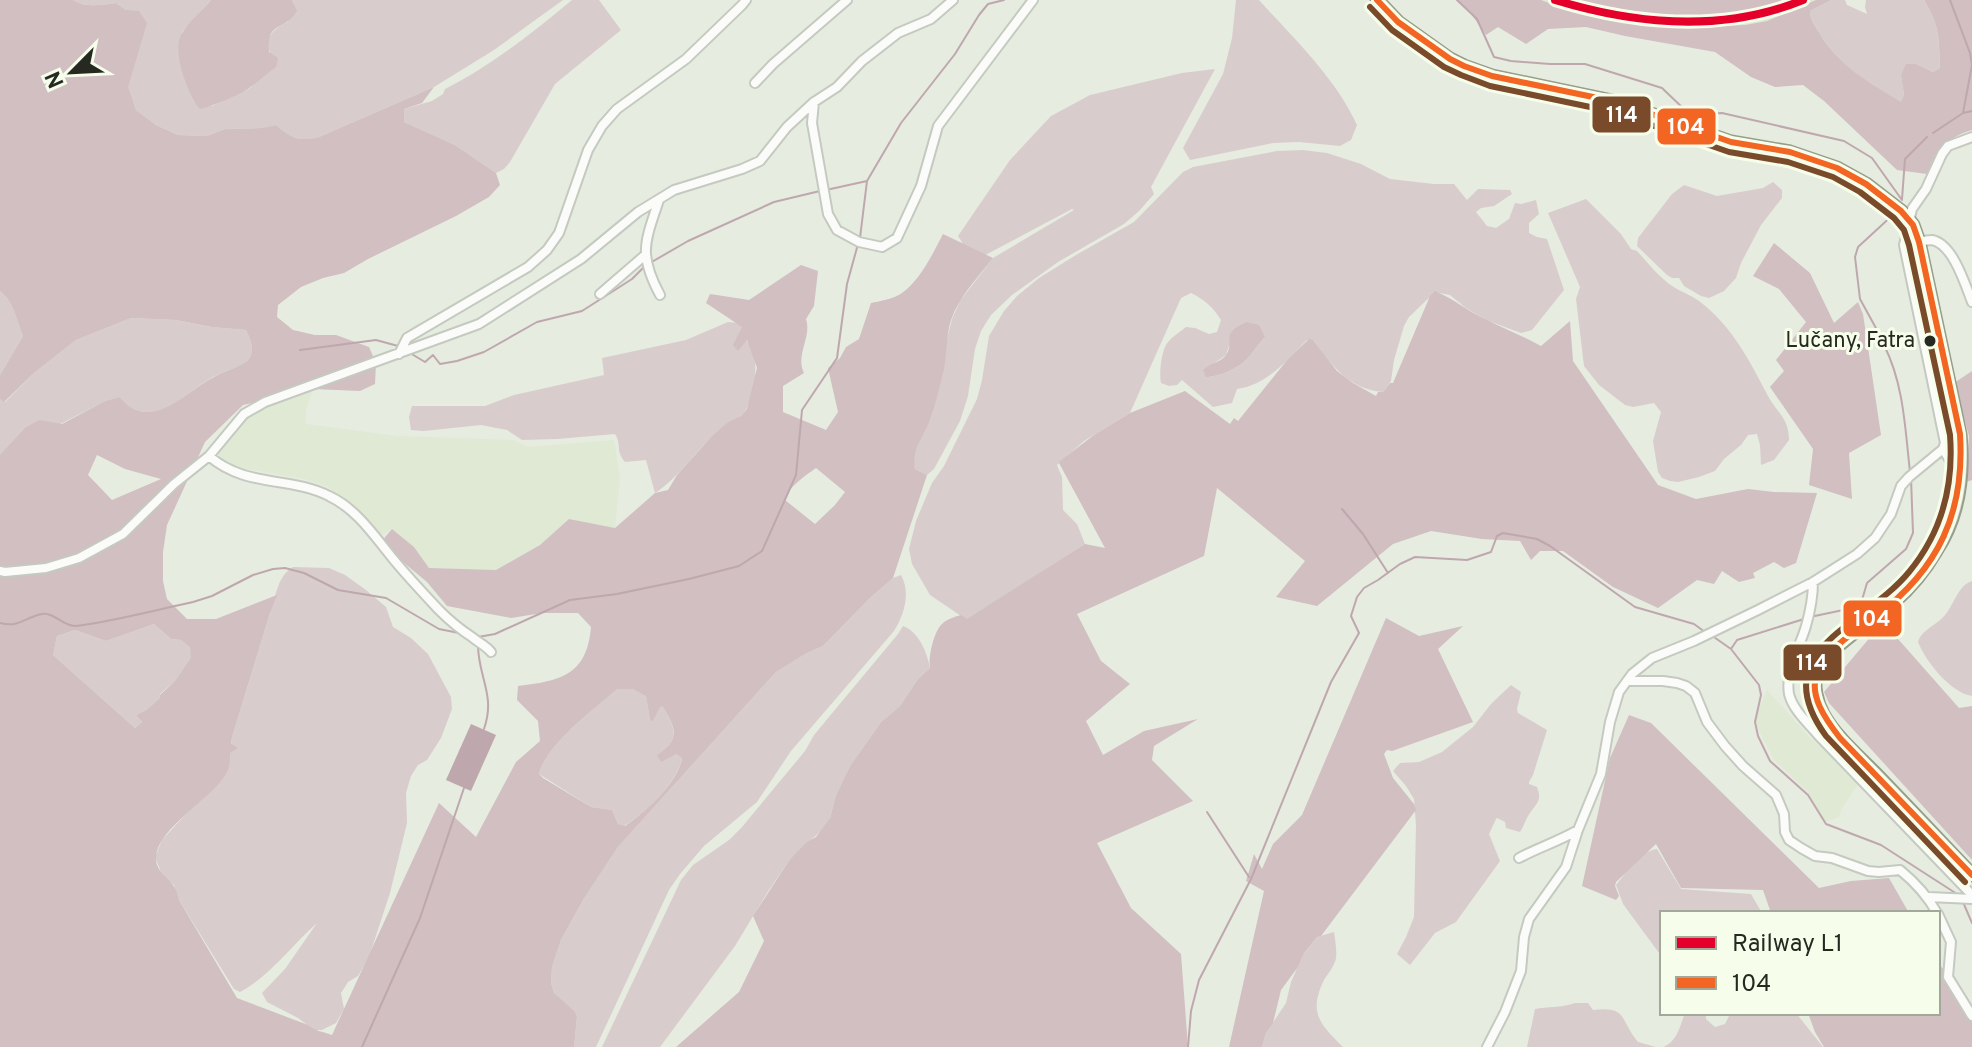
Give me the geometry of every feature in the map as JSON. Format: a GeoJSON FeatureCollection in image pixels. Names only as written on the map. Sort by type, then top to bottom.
{"type":"FeatureCollection","features":[{"type":"Feature","properties":{"kind":"main road"},"geometry":{"type":"LineString","coordinates":[[1377,0],[1401,25],[1464,66],[1492,76],[1617,102],[1731,142],[1772,148],[1821,162],[1866,184],[1905,214],[1919,242],[1960,434],[1961,479],[1950,526],[1925,568],[1896,600],[1834,650],[1818,670],[1815,689],[1822,712],[1843,740],[1972,875]]}},
{"type":"Feature","properties":{"kind":"street"},"geometry":{"type":"LineString","coordinates":[[399,354],[407,338],[528,267],[547,250],[559,233],[588,150],[602,126],[617,109],[686,59],[746,0]]}},
{"type":"Feature","properties":{"kind":"street"},"geometry":{"type":"LineString","coordinates":[[755,83],[847,0]]}},
{"type":"Feature","properties":{"kind":"street"},"geometry":{"type":"LineString","coordinates":[[0,571],[46,568],[79,558],[123,534],[174,484],[209,456],[244,414],[265,402],[479,324],[581,259],[638,212],[674,190],[760,161],[787,127],[814,102],[837,87],[862,61],[898,33],[931,19],[953,0]]}},
{"type":"Feature","properties":{"kind":"street"},"geometry":{"type":"LineString","coordinates":[[814,102],[812,123],[828,214],[837,230],[859,242],[882,247],[897,238],[921,186],[938,126],[1033,0]]}},
{"type":"Feature","properties":{"kind":"street"},"geometry":{"type":"LineString","coordinates":[[1487,1047],[1521,971],[1529,919],[1566,867],[1601,774],[1619,692],[1632,674],[1652,658],[1707,635],[1813,582],[1857,554],[1875,538],[1891,514],[1901,486],[1943,449],[1945,443],[1904,245],[1905,214],[1926,189],[1948,146],[1972,137]]}},
{"type":"Feature","properties":{"kind":"street"},"geometry":{"type":"LineString","coordinates":[[659,199],[644,256],[660,295]]}},
{"type":"Feature","properties":{"kind":"street"},"geometry":{"type":"LineString","coordinates":[[1919,242],[1933,240],[1947,249],[1972,302]]}},
{"type":"Feature","properties":{"kind":"street"},"geometry":{"type":"LineString","coordinates":[[600,294],[644,256]]}},
{"type":"Feature","properties":{"kind":"street"},"geometry":{"type":"LineString","coordinates":[[1918,311],[1933,308]]}},
{"type":"Feature","properties":{"kind":"street"},"geometry":{"type":"LineString","coordinates":[[1943,449],[1961,479]]}},
{"type":"Feature","properties":{"kind":"street"},"geometry":{"type":"LineString","coordinates":[[209,456],[239,475],[310,489],[328,495],[349,508],[441,612],[474,639],[484,643],[491,652]]}},
{"type":"Feature","properties":{"kind":"street"},"geometry":{"type":"LineString","coordinates":[[1813,582],[1806,626],[1793,660],[1789,689],[1796,709],[1972,897]]}},
{"type":"Feature","properties":{"kind":"street"},"geometry":{"type":"LineString","coordinates":[[1627,681],[1663,681],[1686,686],[1695,693],[1707,722],[1725,746],[1776,795],[1784,814],[1785,832],[1789,840],[1815,856],[1832,858],[1868,871],[1900,870],[1929,897],[1936,911]]}},
{"type":"Feature","properties":{"kind":"street"},"geometry":{"type":"LineString","coordinates":[[1519,858],[1578,830]]}},
{"type":"Feature","properties":{"kind":"street"},"geometry":{"type":"LineString","coordinates":[[1929,897],[1972,897]]}},
{"type":"Feature","properties":{"kind":"street"},"geometry":{"type":"LineString","coordinates":[[1940,918],[1951,942],[1948,977],[1972,1016]]}},
{"type":"Feature","properties":{"kind":"shaded area"},"geometry":{"type":"Polygon","coordinates":[[[0,0],[73,0],[94,5],[116,3],[126,10],[139,11],[147,23],[128,87],[136,110],[156,125],[178,135],[207,136],[225,129],[276,125],[295,138],[319,137],[434,87],[422,103],[404,109],[404,122],[455,145],[496,173],[500,185],[489,197],[344,273],[301,287],[278,305],[277,317],[293,330],[315,335],[336,335],[369,347],[376,363],[375,384],[360,391],[313,389],[243,405],[205,442],[167,525],[163,581],[167,599],[187,619],[216,619],[277,595],[232,737],[231,744],[238,748],[230,753],[228,770],[220,782],[166,835],[159,846],[156,862],[175,888],[179,900],[237,998],[332,1035],[439,803],[476,837],[516,762],[540,741],[538,721],[517,700],[518,686],[558,678],[577,666],[584,656],[591,627],[578,613],[542,613],[511,618],[447,606],[427,582],[380,543],[392,529],[414,547],[429,568],[496,570],[540,545],[569,519],[615,528],[655,493],[668,490],[677,475],[712,436],[747,409],[757,368],[747,340],[738,351],[733,345],[742,327],[706,303],[710,294],[749,300],[801,265],[818,271],[814,306],[806,319],[807,332],[801,360],[804,373],[783,386],[783,412],[826,430],[838,412],[828,368],[840,358],[846,347],[859,339],[871,303],[895,297],[909,287],[926,266],[943,234],[993,258],[964,295],[951,320],[938,393],[915,455],[915,469],[927,475],[893,578],[823,646],[776,672],[618,847],[561,940],[552,967],[554,993],[577,1017],[574,1047],[0,1047],[0,455],[25,428],[39,420],[62,424],[119,397],[132,408],[145,412],[166,407],[248,360],[252,349],[246,330],[176,320],[131,318],[76,340],[4,402],[0,399],[0,375],[23,336],[12,306],[0,291],[0,0]],[[97,455],[88,475],[112,500],[161,479],[125,469],[97,455]],[[816,468],[793,486],[785,500],[815,524],[845,492],[816,468]],[[154,624],[106,641],[75,630],[57,636],[53,655],[135,728],[142,722],[136,715],[159,699],[191,658],[190,647],[181,640],[171,639],[154,624]],[[617,689],[551,751],[539,774],[591,807],[612,810],[618,824],[625,826],[668,787],[679,767],[682,758],[676,754],[661,762],[657,755],[670,744],[673,727],[662,706],[653,721],[650,720],[646,696],[633,689],[617,689]]]}},
{"type":"Feature","properties":{"kind":"shaded area"},"geometry":{"type":"Polygon","coordinates":[[[73,0],[211,0],[182,32],[212,106],[250,88],[275,67],[269,40],[274,31],[288,22],[294,4],[292,0],[563,0],[494,50],[434,87],[319,137],[300,139],[276,125],[225,129],[207,136],[178,135],[156,125],[136,110],[127,87],[139,45],[126,10],[116,3],[88,5],[73,0]]]}},
{"type":"Feature","properties":{"kind":"shaded area"},"geometry":{"type":"Polygon","coordinates":[[[211,0],[292,0],[297,11],[271,35],[269,52],[278,58],[276,67],[244,91],[200,109],[183,73],[179,42],[187,26],[211,0]]]}},
{"type":"Feature","properties":{"kind":"shaded area"},"geometry":{"type":"Polygon","coordinates":[[[572,0],[599,0],[621,30],[555,84],[504,169],[496,173],[455,145],[404,122],[404,109],[432,101],[443,94],[445,89],[511,48],[572,0]]]}},
{"type":"Feature","properties":{"kind":"shaded area"},"geometry":{"type":"Polygon","coordinates":[[[1236,0],[1259,0],[1313,59],[1348,107],[1357,125],[1351,140],[1340,146],[1273,143],[1190,160],[1183,148],[1223,74],[1232,38],[1236,0]]]}},
{"type":"Feature","properties":{"kind":"shaded area"},"geometry":{"type":"Polygon","coordinates":[[[1456,0],[1541,0],[1609,20],[1702,27],[1767,21],[1816,0],[1831,0],[1810,11],[1813,23],[1828,45],[1856,73],[1901,102],[1904,95],[1901,75],[1906,64],[1916,64],[1933,72],[1940,68],[1938,32],[1924,0],[1972,0],[1972,130],[1949,141],[1927,174],[1897,170],[1803,85],[1775,87],[1751,77],[1715,52],[1586,27],[1548,29],[1526,44],[1498,27],[1486,35],[1469,11],[1456,0]]]}},
{"type":"Feature","properties":{"kind":"shaded area"},"geometry":{"type":"Polygon","coordinates":[[[1541,0],[1576,0],[1642,12],[1702,15],[1744,13],[1788,0],[1816,0],[1767,21],[1745,25],[1676,27],[1609,20],[1541,0]]]}},
{"type":"Feature","properties":{"kind":"shaded area"},"geometry":{"type":"Polygon","coordinates":[[[1576,0],[1788,0],[1738,13],[1683,15],[1655,14],[1576,0]]]}},
{"type":"Feature","properties":{"kind":"shaded area"},"geometry":{"type":"Polygon","coordinates":[[[1831,0],[1845,0],[1847,5],[1867,14],[1866,0],[1924,0],[1938,32],[1940,68],[1933,72],[1916,64],[1901,75],[1904,95],[1901,103],[1856,73],[1836,55],[1813,23],[1810,11],[1831,0]]]}},
{"type":"Feature","properties":{"kind":"shaded area"},"geometry":{"type":"Polygon","coordinates":[[[1215,69],[1151,187],[1154,194],[1139,211],[1124,224],[1058,262],[1012,295],[991,315],[975,349],[968,396],[960,421],[934,469],[927,475],[915,469],[913,460],[931,417],[952,319],[960,301],[993,258],[1074,210],[974,261],[958,236],[1010,160],[1051,116],[1090,95],[1182,73],[1215,69]]]}},
{"type":"Feature","properties":{"kind":"shaded area"},"geometry":{"type":"Polygon","coordinates":[[[1277,151],[1327,153],[1361,164],[1390,179],[1454,184],[1467,200],[1478,189],[1510,190],[1512,194],[1494,206],[1476,212],[1487,226],[1496,228],[1509,219],[1515,203],[1536,200],[1539,214],[1529,223],[1529,233],[1547,239],[1564,290],[1532,330],[1521,333],[1486,320],[1450,295],[1435,292],[1404,326],[1391,381],[1383,392],[1360,386],[1342,375],[1313,340],[1307,340],[1267,377],[1237,389],[1232,403],[1213,407],[1182,380],[1177,385],[1161,383],[1164,349],[1170,340],[1186,327],[1209,334],[1217,332],[1221,320],[1208,304],[1191,293],[1181,298],[1130,413],[1084,441],[1057,465],[1062,477],[1063,510],[1077,524],[1085,544],[967,620],[930,595],[912,564],[909,549],[916,521],[932,483],[944,466],[977,399],[989,336],[1004,311],[1039,278],[1134,222],[1183,172],[1193,167],[1277,151]],[[1265,337],[1229,346],[1226,355],[1216,362],[1206,377],[1223,374],[1239,365],[1265,337]]]}},
{"type":"Feature","properties":{"kind":"shaded area"},"geometry":{"type":"Polygon","coordinates":[[[1773,182],[1782,190],[1782,198],[1761,225],[1736,278],[1724,291],[1709,298],[1701,296],[1684,286],[1679,278],[1667,275],[1637,246],[1638,238],[1672,194],[1684,185],[1717,196],[1763,188],[1773,182]]]}},
{"type":"Feature","properties":{"kind":"shaded area"},"geometry":{"type":"Polygon","coordinates":[[[1586,199],[1621,234],[1631,249],[1637,251],[1675,288],[1711,311],[1731,333],[1787,426],[1789,440],[1774,460],[1761,465],[1757,434],[1748,435],[1715,471],[1678,482],[1662,478],[1658,472],[1653,441],[1661,412],[1654,403],[1633,407],[1625,405],[1599,385],[1584,366],[1576,299],[1580,287],[1548,213],[1586,199]]]}},
{"type":"Feature","properties":{"kind":"shaded area"},"geometry":{"type":"Polygon","coordinates":[[[1774,243],[1810,273],[1834,323],[1858,302],[1863,314],[1881,435],[1849,453],[1852,499],[1809,485],[1813,449],[1770,387],[1784,371],[1776,360],[1806,322],[1779,289],[1753,276],[1774,243]]]}},
{"type":"Feature","properties":{"kind":"shaded area"},"geometry":{"type":"Polygon","coordinates":[[[0,291],[12,306],[23,336],[0,375],[0,291]]]}},
{"type":"Feature","properties":{"kind":"shaded area"},"geometry":{"type":"Polygon","coordinates":[[[1435,291],[1541,346],[1570,321],[1573,361],[1658,485],[1696,499],[1748,489],[1817,493],[1796,563],[1784,568],[1774,562],[1753,573],[1755,578],[1739,582],[1722,571],[1714,584],[1697,580],[1658,608],[1613,587],[1563,551],[1540,551],[1531,560],[1520,541],[1431,531],[1393,544],[1317,606],[1276,597],[1305,561],[1217,488],[1204,556],[1077,614],[1101,661],[1130,684],[1086,721],[1103,755],[1144,731],[1198,719],[1154,746],[1152,760],[1193,801],[1097,843],[1131,908],[1181,954],[1188,1047],[676,1047],[739,992],[764,941],[753,916],[790,859],[816,837],[830,818],[836,795],[850,766],[881,722],[900,706],[918,679],[930,668],[932,644],[942,624],[961,615],[967,619],[1085,544],[1105,548],[1060,461],[1130,413],[1185,391],[1230,424],[1234,418],[1238,421],[1288,359],[1309,339],[1337,371],[1376,396],[1393,383],[1430,296],[1435,291]]]}},
{"type":"Feature","properties":{"kind":"shaded area"},"geometry":{"type":"Polygon","coordinates":[[[131,318],[176,320],[246,330],[252,353],[245,362],[213,377],[166,407],[145,412],[132,408],[119,397],[105,401],[0,455],[0,399],[5,402],[34,373],[76,340],[131,318]]]}},
{"type":"Feature","properties":{"kind":"shaded area"},"geometry":{"type":"Polygon","coordinates":[[[728,322],[739,323],[742,327],[739,334],[754,358],[755,379],[747,408],[718,431],[655,493],[646,460],[625,462],[615,434],[522,440],[507,430],[481,425],[411,430],[409,417],[412,406],[485,406],[514,395],[604,375],[602,358],[686,340],[728,322]]]}},
{"type":"Feature","properties":{"kind":"shaded area"},"geometry":{"type":"Polygon","coordinates":[[[1247,322],[1259,325],[1265,337],[1239,365],[1223,374],[1206,377],[1203,370],[1224,358],[1229,350],[1230,334],[1247,322]]]}},
{"type":"Feature","properties":{"kind":"shaded area"},"geometry":{"type":"Polygon","coordinates":[[[1972,371],[1972,480],[1966,482],[1969,436],[1954,383],[1972,371]]]}},
{"type":"Feature","properties":{"kind":"shaded area"},"geometry":{"type":"Polygon","coordinates":[[[313,389],[306,409],[306,424],[397,436],[513,440],[528,447],[614,440],[620,478],[615,528],[569,519],[540,545],[496,570],[429,568],[414,547],[392,529],[380,536],[356,510],[328,487],[304,479],[208,462],[244,419],[257,410],[313,389]]]}},
{"type":"Feature","properties":{"kind":"shaded area"},"geometry":{"type":"Polygon","coordinates":[[[293,567],[329,568],[345,575],[386,607],[393,627],[428,654],[451,697],[452,709],[441,738],[427,760],[418,765],[411,776],[406,793],[407,823],[390,893],[369,957],[358,976],[348,982],[341,993],[344,1009],[336,1023],[322,1030],[314,1030],[267,1002],[262,993],[285,969],[317,923],[271,969],[240,992],[234,989],[179,900],[174,885],[163,877],[155,857],[162,840],[228,770],[232,737],[280,581],[293,567]]]}},
{"type":"Feature","properties":{"kind":"shaded area"},"geometry":{"type":"Polygon","coordinates":[[[901,575],[906,589],[905,604],[894,631],[791,751],[757,802],[704,846],[680,874],[669,890],[596,1047],[574,1047],[577,1017],[554,993],[552,967],[561,940],[583,900],[618,847],[776,672],[823,646],[871,597],[901,575]]]}},
{"type":"Feature","properties":{"kind":"shaded area"},"geometry":{"type":"Polygon","coordinates":[[[1972,581],[1972,696],[1956,689],[1940,675],[1918,642],[1945,615],[1963,587],[1972,581]]]}},
{"type":"Feature","properties":{"kind":"shaded area"},"geometry":{"type":"Polygon","coordinates":[[[1386,618],[1419,636],[1463,626],[1438,649],[1473,722],[1392,751],[1387,750],[1384,754],[1393,778],[1416,810],[1321,936],[1304,953],[1281,990],[1273,1023],[1262,1047],[1229,1047],[1264,891],[1246,881],[1254,854],[1262,869],[1273,844],[1302,815],[1386,618]]]}},
{"type":"Feature","properties":{"kind":"shaded area"},"geometry":{"type":"Polygon","coordinates":[[[1883,622],[1959,708],[1972,706],[1972,860],[1829,703],[1824,692],[1883,622]]]}},
{"type":"Feature","properties":{"kind":"shaded area"},"geometry":{"type":"Polygon","coordinates":[[[154,624],[171,639],[181,640],[190,646],[192,658],[159,699],[136,715],[142,722],[135,728],[53,655],[57,636],[75,630],[106,641],[154,624]]]}},
{"type":"Feature","properties":{"kind":"shaded area"},"geometry":{"type":"Polygon","coordinates":[[[903,626],[914,633],[921,643],[930,668],[918,679],[900,706],[881,722],[850,766],[836,795],[830,818],[822,830],[790,859],[735,946],[660,1047],[602,1047],[681,880],[693,865],[742,827],[903,626]]]}},
{"type":"Feature","properties":{"kind":"shaded area"},"geometry":{"type":"Polygon","coordinates":[[[1511,685],[1521,692],[1518,713],[1547,730],[1529,782],[1537,787],[1538,801],[1520,832],[1506,828],[1505,822],[1496,819],[1489,834],[1500,861],[1456,922],[1435,933],[1410,965],[1397,954],[1414,917],[1414,799],[1393,771],[1400,763],[1419,762],[1442,752],[1473,727],[1511,685]]]}},
{"type":"Feature","properties":{"kind":"shaded area"},"geometry":{"type":"Polygon","coordinates":[[[617,688],[633,689],[646,695],[650,720],[662,706],[674,732],[670,744],[658,755],[676,754],[682,758],[674,777],[659,796],[624,826],[618,824],[612,810],[591,807],[539,774],[551,751],[617,688]]]}},
{"type":"Feature","properties":{"kind":"shaded area"},"geometry":{"type":"Polygon","coordinates":[[[1767,690],[1813,741],[1858,784],[1839,817],[1825,822],[1808,792],[1774,760],[1754,721],[1767,690]]]}},
{"type":"Feature","properties":{"kind":"shaded area"},"geometry":{"type":"Polygon","coordinates":[[[1629,715],[1651,723],[1819,888],[1851,881],[1889,878],[1908,911],[1770,911],[1763,890],[1681,888],[1656,844],[1616,882],[1619,896],[1616,900],[1582,886],[1610,758],[1629,715]]]}},
{"type":"Feature","properties":{"kind":"shaded area"},"geometry":{"type":"Polygon","coordinates":[[[471,724],[496,735],[471,791],[446,780],[471,724]]]}},
{"type":"Feature","properties":{"kind":"shaded area"},"geometry":{"type":"Polygon","coordinates":[[[1657,849],[1681,889],[1751,894],[1761,911],[1660,911],[1660,954],[1623,904],[1616,885],[1639,858],[1657,849]]]}},
{"type":"Feature","properties":{"kind":"shaded area"},"geometry":{"type":"Polygon","coordinates":[[[1334,932],[1336,958],[1319,991],[1317,1010],[1323,1024],[1343,1047],[1262,1047],[1266,1033],[1286,1003],[1291,982],[1304,953],[1317,937],[1334,932]]]}},
{"type":"Feature","properties":{"kind":"shaded area"},"geometry":{"type":"Polygon","coordinates":[[[1940,965],[1972,1010],[1972,1047],[1824,1047],[1809,1015],[1940,1015],[1940,965]]]}},
{"type":"Feature","properties":{"kind":"shaded area"},"geometry":{"type":"Polygon","coordinates":[[[1588,1003],[1593,1010],[1618,1012],[1638,1042],[1656,1047],[1527,1047],[1535,1009],[1588,1003]]]}},
{"type":"Feature","properties":{"kind":"shaded area"},"geometry":{"type":"Polygon","coordinates":[[[1684,1015],[1706,1015],[1715,1027],[1725,1024],[1728,1015],[1798,1015],[1823,1047],[1663,1047],[1680,1028],[1684,1015]]]}},
{"type":"Feature","properties":{"kind":"waterway"},"geometry":{"type":"LineString","coordinates":[[860,238],[867,181],[901,123],[955,54],[988,4],[1004,0]]}},
{"type":"Feature","properties":{"kind":"waterway"},"geometry":{"type":"LineString","coordinates":[[1457,0],[1477,19],[1494,57],[1511,61],[1585,64],[1662,88],[1685,110],[1722,113],[1844,141],[1872,158],[1902,200]]}},
{"type":"Feature","properties":{"kind":"waterway"},"geometry":{"type":"LineString","coordinates":[[1950,0],[1972,65],[1963,113]]}},
{"type":"Feature","properties":{"kind":"waterway"},"geometry":{"type":"LineString","coordinates":[[1933,133],[1963,113],[1972,111]]}},
{"type":"Feature","properties":{"kind":"waterway"},"geometry":{"type":"LineString","coordinates":[[1902,199],[1905,159],[1927,137]]}},
{"type":"Feature","properties":{"kind":"waterway"},"geometry":{"type":"LineString","coordinates":[[826,190],[867,181]]}},
{"type":"Feature","properties":{"kind":"waterway"},"geometry":{"type":"LineString","coordinates":[[650,263],[688,241],[774,202],[820,191]]}},
{"type":"Feature","properties":{"kind":"waterway"},"geometry":{"type":"LineString","coordinates":[[1877,330],[1860,299],[1855,257],[1858,247],[1896,212]]}},
{"type":"Feature","properties":{"kind":"waterway"},"geometry":{"type":"LineString","coordinates":[[478,639],[570,600],[689,579],[739,566],[762,551],[796,475],[802,410],[837,358],[847,284],[858,244]]}},
{"type":"Feature","properties":{"kind":"waterway"},"geometry":{"type":"LineString","coordinates":[[410,353],[425,362],[433,355],[440,364],[484,352],[537,322],[582,311],[632,279],[645,266]]}},
{"type":"Feature","properties":{"kind":"waterway"},"geometry":{"type":"LineString","coordinates":[[300,350],[376,340],[398,346]]}},
{"type":"Feature","properties":{"kind":"waterway"},"geometry":{"type":"LineString","coordinates":[[1884,345],[1900,391],[1910,472]]}},
{"type":"Feature","properties":{"kind":"waterway"},"geometry":{"type":"LineString","coordinates":[[1810,617],[1848,609],[1862,600],[1867,583],[1906,549],[1913,533],[1911,478]]}},
{"type":"Feature","properties":{"kind":"waterway"},"geometry":{"type":"LineString","coordinates":[[1342,509],[1363,534],[1388,573]]}},
{"type":"Feature","properties":{"kind":"waterway"},"geometry":{"type":"LineString","coordinates":[[1188,1047],[1191,1011],[1199,980],[1251,879],[1331,682],[1359,633],[1351,616],[1357,597],[1364,588],[1415,557],[1467,560],[1491,552],[1497,536],[1503,533],[1537,539],[1635,607],[1694,624],[1705,632]]}},
{"type":"Feature","properties":{"kind":"waterway"},"geometry":{"type":"LineString","coordinates":[[0,623],[18,623],[42,614],[51,615],[72,626],[105,621],[193,602],[253,575],[285,568],[304,573],[338,590],[386,598],[439,629],[459,633]]}},
{"type":"Feature","properties":{"kind":"waterway"},"geometry":{"type":"LineString","coordinates":[[1804,619],[1737,640],[1731,649],[1759,685],[1761,695],[1755,722],[1770,761],[1808,795],[1826,824],[1881,845],[1957,894]]}},
{"type":"Feature","properties":{"kind":"waterway"},"geometry":{"type":"LineString","coordinates":[[1711,635],[1731,649]]}},
{"type":"Feature","properties":{"kind":"waterway"},"geometry":{"type":"LineString","coordinates":[[478,645],[488,706],[484,729]]}},
{"type":"Feature","properties":{"kind":"waterway"},"geometry":{"type":"LineString","coordinates":[[362,1047],[420,918],[464,788]]}},
{"type":"Feature","properties":{"kind":"waterway"},"geometry":{"type":"LineString","coordinates":[[1207,812],[1249,877]]}},
{"type":"Feature","properties":{"kind":"waterway"},"geometry":{"type":"LineString","coordinates":[[1963,902],[1972,923]]}},
{"type":"Feature","properties":{"kind":"rail line","name":"L1"},"geometry":{"type":"LineString","coordinates":[[1555,0],[1617,15],[1679,22],[1742,17],[1803,0]]}},
{"type":"Feature","properties":{"kind":"transit line","name":"104"},"geometry":{"type":"LineString","coordinates":[[1377,0],[1398,22],[1464,66],[1492,76],[1617,102],[1731,142],[1790,152],[1837,168],[1866,184],[1901,211],[1913,225],[1960,434],[1958,489],[1944,537],[1932,558],[1898,598],[1829,654],[1818,671],[1815,689],[1824,715],[1840,738],[1972,875]]}},
{"type":"Feature","properties":{"kind":"transit line","name":"114"},"geometry":{"type":"LineString","coordinates":[[1370,7],[1392,30],[1444,67],[1461,75],[1490,86],[1614,112],[1729,152],[1788,162],[1833,177],[1860,192],[1894,218],[1904,230],[1950,435],[1947,491],[1938,525],[1909,572],[1827,642],[1813,661],[1806,682],[1810,707],[1826,736],[1965,882]]}},
{"type":"Feature","properties":{"kind":"place","name":"Lučany, Fatra"},"geometry":{"type":"Point","coordinates":[1930,341]}}]}
